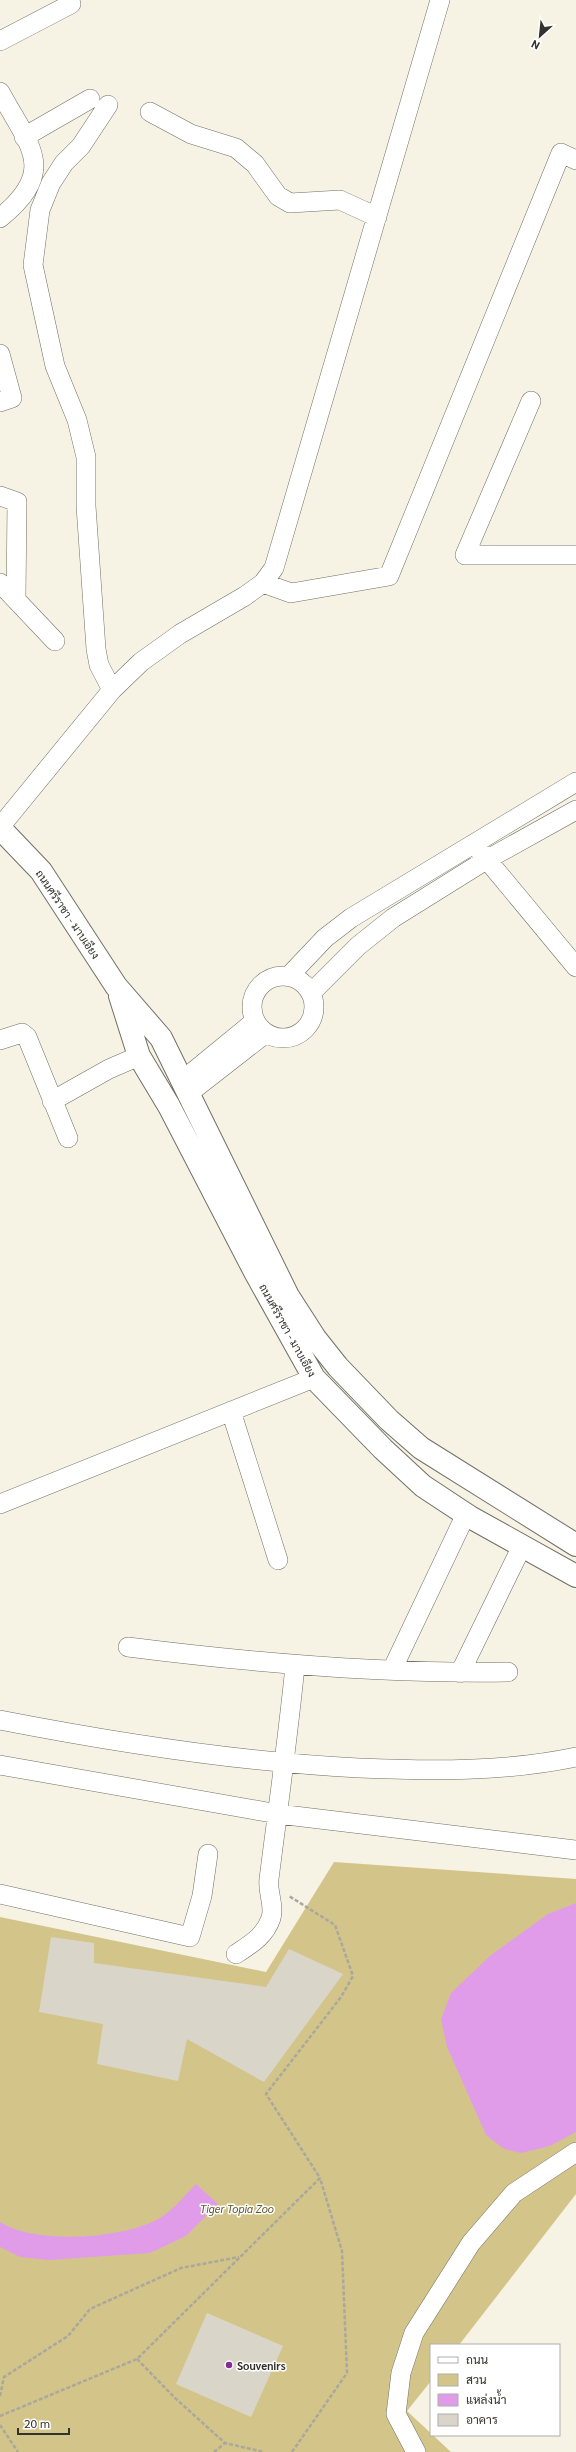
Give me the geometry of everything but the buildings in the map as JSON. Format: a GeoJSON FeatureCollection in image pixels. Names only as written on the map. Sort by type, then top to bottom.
{"type":"FeatureCollection","features":[{"type":"Feature","properties":{"kind":"main road","name":"ถนนศรีราชา - มาบเอียง"},"geometry":{"type":"LineString","coordinates":[[0,827],[41,871],[116,986],[161,1038],[186,1086],[288,1296],[315,1338],[338,1367],[389,1420],[421,1448],[576,1546]]}},
{"type":"Feature","properties":{"kind":"main road","name":"ถนนศรีราชา - มาบเอียง"},"geometry":{"type":"LineString","coordinates":[[116,986],[139,1056],[165,1100],[255,1272],[314,1378],[405,1471],[429,1490],[466,1514],[576,1576]]}},
{"type":"Feature","properties":{"kind":"main road"},"geometry":{"type":"LineString","coordinates":[[165,1100],[186,1086]]}},
{"type":"Feature","properties":{"kind":"street"},"geometry":{"type":"LineString","coordinates":[[0,827],[112,690],[141,662],[180,634],[263,583],[274,568],[440,0]]}},
{"type":"Feature","properties":{"kind":"street"},"geometry":{"type":"LineString","coordinates":[[0,41],[71,4]]}},
{"type":"Feature","properties":{"kind":"street"},"geometry":{"type":"LineString","coordinates":[[0,92],[35,159],[33,178],[18,203],[0,218]]}},
{"type":"Feature","properties":{"kind":"street"},"geometry":{"type":"LineString","coordinates":[[24,138],[90,99]]}},
{"type":"Feature","properties":{"kind":"street"},"geometry":{"type":"LineString","coordinates":[[108,105],[81,146],[64,163],[51,182],[40,210],[33,266],[54,366],[77,420],[86,457],[86,506],[96,649],[99,665],[112,690]]}},
{"type":"Feature","properties":{"kind":"street"},"geometry":{"type":"LineString","coordinates":[[150,112],[191,134],[236,148],[255,164],[278,196],[290,203],[340,200],[377,217]]}},
{"type":"Feature","properties":{"kind":"street"},"geometry":{"type":"LineString","coordinates":[[263,583],[291,593],[389,576],[561,153],[576,160]]}},
{"type":"Feature","properties":{"kind":"street"},"geometry":{"type":"LineString","coordinates":[[0,354],[12,398],[0,402]]}},
{"type":"Feature","properties":{"kind":"street"},"geometry":{"type":"LineString","coordinates":[[531,401],[465,555],[576,555]]}},
{"type":"Feature","properties":{"kind":"street"},"geometry":{"type":"LineString","coordinates":[[0,496],[16,502],[16,599]]}},
{"type":"Feature","properties":{"kind":"street"},"geometry":{"type":"LineString","coordinates":[[0,583],[55,641]]}},
{"type":"Feature","properties":{"kind":"street"},"geometry":{"type":"LineString","coordinates":[[289,976],[325,938],[378,900],[473,843],[574,788]]}},
{"type":"Feature","properties":{"kind":"street"},"geometry":{"type":"LineString","coordinates":[[311,993],[358,946],[393,918],[486,860],[576,810]]}},
{"type":"Feature","properties":{"kind":"street"},"geometry":{"type":"LineString","coordinates":[[473,843],[576,968]]}},
{"type":"Feature","properties":{"kind":"street"},"geometry":{"type":"LineString","coordinates":[[340,926],[358,946]]}},
{"type":"Feature","properties":{"kind":"street"},"geometry":{"type":"LineString","coordinates":[[289,976],[299,980],[311,993],[314,1012],[306,1028],[289,1038],[280,1038],[260,1027],[251,1010],[255,992],[269,978],[289,976]]}},
{"type":"Feature","properties":{"kind":"street"},"geometry":{"type":"LineString","coordinates":[[186,1086],[260,1027]]}},
{"type":"Feature","properties":{"kind":"street"},"geometry":{"type":"LineString","coordinates":[[0,1040],[22,1033],[27,1037],[68,1138]]}},
{"type":"Feature","properties":{"kind":"street"},"geometry":{"type":"LineString","coordinates":[[52,1100],[109,1069],[139,1056]]}},
{"type":"Feature","properties":{"kind":"street"},"geometry":{"type":"LineString","coordinates":[[0,1504],[314,1378]]}},
{"type":"Feature","properties":{"kind":"street"},"geometry":{"type":"LineString","coordinates":[[231,1411],[278,1560]]}},
{"type":"Feature","properties":{"kind":"street"},"geometry":{"type":"LineString","coordinates":[[392,1670],[466,1514]]}},
{"type":"Feature","properties":{"kind":"street"},"geometry":{"type":"LineString","coordinates":[[460,1673],[522,1546]]}},
{"type":"Feature","properties":{"kind":"street"},"geometry":{"type":"LineString","coordinates":[[128,1647],[295,1666],[460,1673],[508,1672]]}},
{"type":"Feature","properties":{"kind":"street"},"geometry":{"type":"LineString","coordinates":[[236,1954],[257,1940],[270,1919],[273,1908],[268,1884],[286,1764],[295,1666]]}},
{"type":"Feature","properties":{"kind":"street"},"geometry":{"type":"LineString","coordinates":[[0,1720],[79,1735],[286,1764],[426,1771],[542,1764],[576,1757]]}},
{"type":"Feature","properties":{"kind":"street"},"geometry":{"type":"LineString","coordinates":[[0,1765],[278,1814],[576,1850]]}},
{"type":"Feature","properties":{"kind":"street"},"geometry":{"type":"LineString","coordinates":[[0,1894],[190,1937],[202,1896],[208,1854]]}},
{"type":"Feature","properties":{"kind":"street"},"geometry":{"type":"LineString","coordinates":[[416,2452],[396,2414],[401,2373],[414,2333],[471,2243],[514,2193],[576,2152]]}},
{"type":"Feature","properties":{"kind":"path"},"geometry":{"type":"LineString","coordinates":[[268,1884],[335,1925],[353,1976],[341,1997],[266,2094],[320,2178],[342,2251],[347,2373],[292,2452]]}},
{"type":"Feature","properties":{"kind":"path"},"geometry":{"type":"LineString","coordinates":[[0,2416],[137,2358],[320,2178]]}},
{"type":"Feature","properties":{"kind":"path"},"geometry":{"type":"LineString","coordinates":[[0,2396],[4,2377],[68,2336],[90,2309],[181,2268],[240,2256]]}},
{"type":"Feature","properties":{"kind":"path"},"geometry":{"type":"LineString","coordinates":[[137,2358],[175,2398],[225,2443],[264,2452]]}},
{"type":"Feature","properties":{"kind":"path"},"geometry":{"type":"LineString","coordinates":[[0,2425],[18,2452]]}},
{"type":"Feature","properties":{"kind":"path"},"geometry":{"type":"LineString","coordinates":[[214,2452],[225,2443]]}},
{"type":"Feature","properties":{"kind":"green space","name":"Tiger Topia Zoo"},"geometry":{"type":"Polygon","coordinates":[[[334,1862],[576,1879],[576,2194],[460,2344],[430,2344],[430,2382],[407,2411],[430,2432],[430,2436],[434,2436],[451,2452],[0,2452],[0,1917],[266,1972],[334,1862]]]}},
{"type":"Feature","properties":{"kind":"water"},"geometry":{"type":"Polygon","coordinates":[[[576,1903],[576,2132],[550,2146],[521,2153],[504,2149],[486,2135],[447,2047],[441,2019],[451,1993],[491,1955],[548,1914],[576,1903]]]}},
{"type":"Feature","properties":{"kind":"water"},"geometry":{"type":"Polygon","coordinates":[[[196,2184],[218,2204],[186,2236],[150,2253],[49,2260],[20,2257],[0,2247],[0,2222],[15,2229],[35,2234],[57,2236],[103,2235],[125,2231],[144,2225],[165,2215],[196,2184]]]}},
{"type":"Feature","properties":{"kind":"place","name":"Souvenirs"},"geometry":{"type":"Point","coordinates":[229,2365]}}]}
